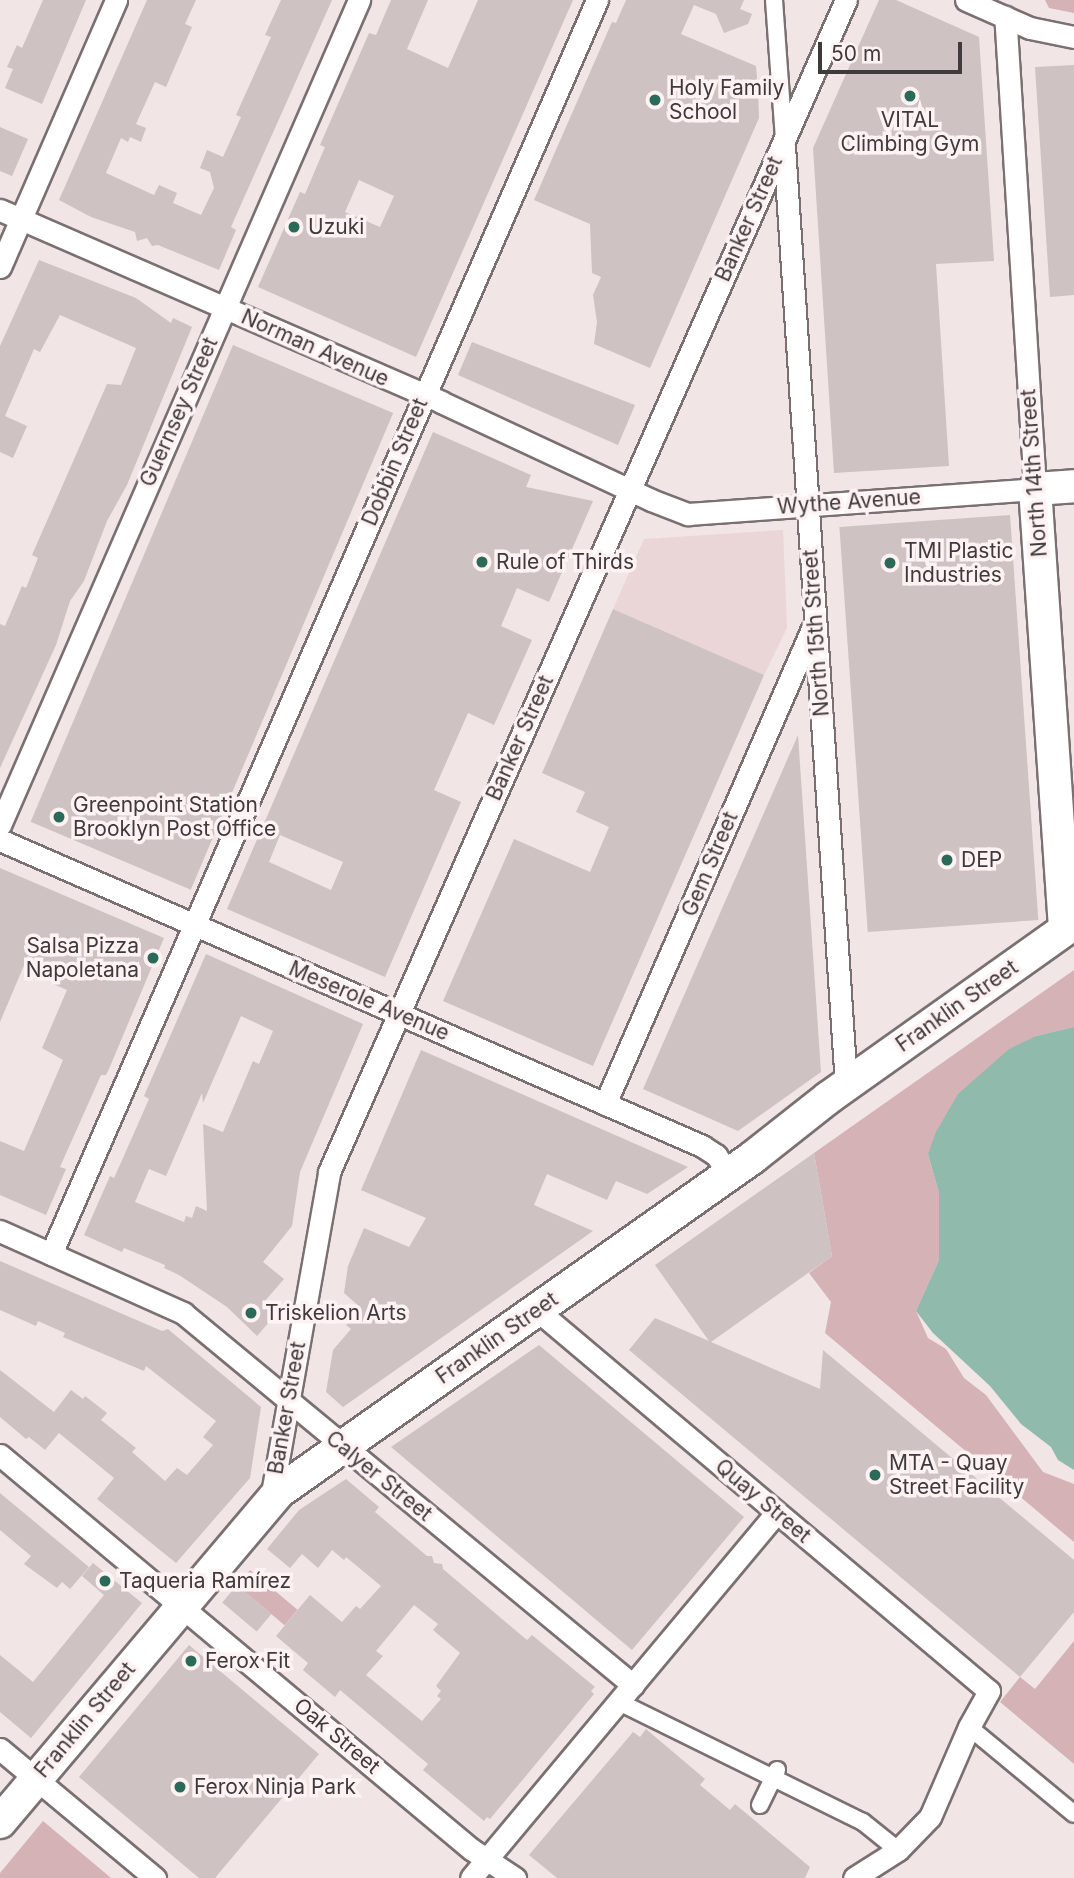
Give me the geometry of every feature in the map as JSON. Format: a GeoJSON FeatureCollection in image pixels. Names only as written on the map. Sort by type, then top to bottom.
{"type":"FeatureCollection","features":[{"type":"Feature","properties":{"kind":"main road","name":"Wythe Avenue"},"geometry":{"type":"LineString","coordinates":[[1035,489],[1074,485]]}},
{"type":"Feature","properties":{"kind":"main road","name":"North 14th Street"},"geometry":{"type":"LineString","coordinates":[[1035,489],[1069,925]]}},
{"type":"Feature","properties":{"kind":"main road","name":"Franklin Street"},"geometry":{"type":"LineString","coordinates":[[0,1822],[271,1499],[729,1174],[846,1084],[1069,925]]}},
{"type":"Feature","properties":{"kind":"street"},"geometry":{"type":"LineString","coordinates":[[0,267],[116,0]]}},
{"type":"Feature","properties":{"kind":"street","name":"Guernsey Street"},"geometry":{"type":"LineString","coordinates":[[0,825],[359,0]]}},
{"type":"Feature","properties":{"kind":"street","name":"Dobbin Street"},"geometry":{"type":"LineString","coordinates":[[51,1254],[597,0]]}},
{"type":"Feature","properties":{"kind":"street"},"geometry":{"type":"LineString","coordinates":[[774,0],[784,140]]}},
{"type":"Feature","properties":{"kind":"street","name":"Banker Street"},"geometry":{"type":"LineString","coordinates":[[271,1499],[327,1180],[846,0]]}},
{"type":"Feature","properties":{"kind":"street"},"geometry":{"type":"LineString","coordinates":[[966,0],[1043,32],[1074,37]]}},
{"type":"Feature","properties":{"kind":"street","name":"North 14th Street"},"geometry":{"type":"LineString","coordinates":[[1005,17],[1035,489]]}},
{"type":"Feature","properties":{"kind":"street","name":"North 15th Street"},"geometry":{"type":"LineString","coordinates":[[784,140],[846,1084]]}},
{"type":"Feature","properties":{"kind":"street","name":"Norman Avenue"},"geometry":{"type":"LineString","coordinates":[[0,210],[424,395],[629,489]]}},
{"type":"Feature","properties":{"kind":"street","name":"Wythe Avenue"},"geometry":{"type":"LineString","coordinates":[[629,489],[688,513],[1035,489]]}},
{"type":"Feature","properties":{"kind":"street","name":"Gem Street"},"geometry":{"type":"LineString","coordinates":[[605,1104],[814,624]]}},
{"type":"Feature","properties":{"kind":"street","name":"Meserole Avenue"},"geometry":{"type":"LineString","coordinates":[[0,840],[702,1146],[716,1155],[729,1174]]}},
{"type":"Feature","properties":{"kind":"street","name":"Calyer Street"},"geometry":{"type":"LineString","coordinates":[[0,1231],[176,1308],[633,1685]]}},
{"type":"Feature","properties":{"kind":"street","name":"Quay Street"},"geometry":{"type":"LineString","coordinates":[[537,1310],[989,1691],[969,1727]]}},
{"type":"Feature","properties":{"kind":"street","name":"Oak Street"},"geometry":{"type":"LineString","coordinates":[[0,1455],[471,1849],[515,1878]]}},
{"type":"Feature","properties":{"kind":"street"},"geometry":{"type":"LineString","coordinates":[[471,1878],[776,1513]]}},
{"type":"Feature","properties":{"kind":"street"},"geometry":{"type":"LineString","coordinates":[[619,1702],[776,1773],[863,1822],[898,1850]]}},
{"type":"Feature","properties":{"kind":"street"},"geometry":{"type":"LineString","coordinates":[[854,1878],[898,1850],[930,1817],[969,1727],[1074,1814]]}},
{"type":"Feature","properties":{"kind":"street"},"geometry":{"type":"LineString","coordinates":[[0,1749],[155,1878]]}},
{"type":"Feature","properties":{"kind":"street"},"geometry":{"type":"LineString","coordinates":[[760,1805],[776,1773]]}},
{"type":"Feature","properties":{"kind":"shaded area"},"geometry":{"type":"Polygon","coordinates":[[[1045,0],[1074,0],[1074,13],[1049,8],[1045,0]]]}},
{"type":"Feature","properties":{"kind":"shaded area"},"geometry":{"type":"Polygon","coordinates":[[[783,530],[787,628],[764,675],[613,609],[644,539],[783,530]]]}},
{"type":"Feature","properties":{"kind":"shaded area"},"geometry":{"type":"Polygon","coordinates":[[[1074,970],[1074,1027],[1036,1036],[928,1154],[939,1193],[939,1260],[916,1311],[928,1338],[946,1349],[964,1378],[986,1395],[1043,1472],[1074,1484],[1074,1542],[825,1333],[831,1302],[809,1273],[832,1256],[814,1153],[1074,970]]]}},
{"type":"Feature","properties":{"kind":"shaded area"},"geometry":{"type":"Polygon","coordinates":[[[1074,1027],[1074,1470],[1058,1460],[1051,1447],[1021,1424],[990,1386],[933,1333],[916,1311],[939,1260],[939,1193],[928,1154],[936,1132],[958,1094],[1009,1049],[1036,1036],[1074,1027]]]}},
{"type":"Feature","properties":{"kind":"shaded area"},"geometry":{"type":"Polygon","coordinates":[[[250,1570],[297,1610],[285,1625],[237,1585],[250,1570]]]}},
{"type":"Feature","properties":{"kind":"shaded area"},"geometry":{"type":"Polygon","coordinates":[[[1074,1641],[1074,1764],[1000,1702],[1020,1677],[1035,1689],[1074,1641]]]}},
{"type":"Feature","properties":{"kind":"shaded area"},"geometry":{"type":"Polygon","coordinates":[[[43,1821],[111,1878],[0,1878],[0,1873],[43,1821]]]}},
{"type":"Feature","properties":{"kind":"building"},"geometry":{"type":"Polygon","coordinates":[[[43,0],[86,0],[42,104],[5,88],[13,69],[7,67],[17,45],[22,48],[43,0]]]}},
{"type":"Feature","properties":{"kind":"building"},"geometry":{"type":"Polygon","coordinates":[[[147,0],[196,0],[185,24],[192,27],[166,87],[155,82],[136,124],[146,128],[141,142],[130,137],[128,142],[121,138],[106,173],[154,195],[159,185],[177,193],[173,203],[201,215],[214,188],[210,172],[200,168],[207,150],[223,157],[241,117],[236,115],[271,37],[265,35],[281,0],[332,0],[231,227],[236,230],[219,270],[158,245],[152,246],[147,238],[137,241],[135,232],[91,217],[59,200],[147,0]]]}},
{"type":"Feature","properties":{"kind":"building"},"geometry":{"type":"Polygon","coordinates":[[[391,0],[428,0],[407,49],[448,68],[478,0],[573,0],[416,357],[258,287],[300,192],[305,194],[325,147],[320,145],[369,33],[376,35],[391,0]],[[359,180],[345,212],[380,227],[394,196],[359,180]]]}},
{"type":"Feature","properties":{"kind":"building"},"geometry":{"type":"Polygon","coordinates":[[[626,0],[744,0],[740,9],[752,14],[748,24],[724,33],[716,14],[694,5],[681,34],[756,66],[758,89],[759,118],[650,368],[594,344],[597,322],[593,295],[601,277],[592,273],[590,224],[534,200],[612,22],[616,23],[626,0]]]}},
{"type":"Feature","properties":{"kind":"building"},"geometry":{"type":"Polygon","coordinates":[[[879,0],[896,0],[979,37],[994,261],[936,264],[949,466],[834,473],[813,148],[879,0]]]}},
{"type":"Feature","properties":{"kind":"building"},"geometry":{"type":"Polygon","coordinates":[[[1074,65],[1074,295],[1050,297],[1035,67],[1074,65]]]}},
{"type":"Feature","properties":{"kind":"building"},"geometry":{"type":"Polygon","coordinates":[[[0,127],[28,139],[12,176],[0,171],[0,127]]]}},
{"type":"Feature","properties":{"kind":"building"},"geometry":{"type":"Polygon","coordinates":[[[39,260],[136,298],[171,323],[173,318],[192,327],[127,485],[107,521],[84,581],[70,601],[56,645],[0,768],[0,624],[5,626],[22,586],[26,588],[38,558],[32,555],[107,384],[121,385],[136,348],[60,315],[40,352],[34,349],[5,416],[27,426],[13,458],[0,452],[0,346],[39,260]]]}},
{"type":"Feature","properties":{"kind":"building"},"geometry":{"type":"Polygon","coordinates":[[[472,342],[635,405],[618,445],[458,375],[472,342]]]}},
{"type":"Feature","properties":{"kind":"building"},"geometry":{"type":"Polygon","coordinates":[[[233,345],[393,413],[191,890],[31,822],[233,345]]]}},
{"type":"Feature","properties":{"kind":"building"},"geometry":{"type":"Polygon","coordinates":[[[433,432],[531,475],[526,487],[593,501],[549,602],[517,588],[501,626],[532,640],[494,725],[468,713],[434,790],[461,802],[385,977],[227,909],[433,432]],[[280,835],[269,862],[331,890],[343,862],[280,835]]]}},
{"type":"Feature","properties":{"kind":"building"},"geometry":{"type":"Polygon","coordinates":[[[1010,515],[1038,920],[868,932],[839,527],[1010,515]]]}},
{"type":"Feature","properties":{"kind":"building"},"geometry":{"type":"Polygon","coordinates":[[[613,609],[764,675],[593,1066],[443,1001],[514,839],[590,872],[609,827],[576,812],[585,792],[542,773],[613,609]]]}},
{"type":"Feature","properties":{"kind":"building"},"geometry":{"type":"Polygon","coordinates":[[[798,735],[821,1072],[738,1131],[643,1089],[798,735]]]}},
{"type":"Feature","properties":{"kind":"building"},"geometry":{"type":"Polygon","coordinates":[[[0,868],[164,938],[109,1069],[106,1075],[101,1075],[60,1167],[66,1169],[46,1215],[0,1195],[0,1141],[24,1151],[63,1060],[42,1048],[67,990],[51,983],[58,969],[28,956],[0,1022],[0,868]]]}},
{"type":"Feature","properties":{"kind":"building"},"geometry":{"type":"Polygon","coordinates":[[[206,954],[363,1024],[300,1172],[292,1226],[263,1262],[284,1279],[264,1302],[277,1313],[257,1336],[227,1307],[164,1268],[165,1265],[124,1248],[122,1252],[84,1235],[110,1176],[114,1178],[149,1099],[144,1096],[206,954]],[[241,1016],[203,1103],[202,1093],[166,1176],[149,1169],[135,1202],[184,1222],[186,1216],[192,1218],[196,1206],[207,1211],[203,1124],[223,1132],[253,1061],[259,1064],[273,1031],[241,1016]]]}},
{"type":"Feature","properties":{"kind":"building"},"geometry":{"type":"Polygon","coordinates":[[[421,1050],[688,1167],[647,1194],[616,1181],[607,1200],[547,1174],[534,1205],[593,1231],[343,1407],[326,1392],[333,1350],[351,1329],[346,1325],[361,1308],[344,1293],[348,1266],[364,1228],[409,1247],[426,1218],[361,1190],[421,1050]]]}},
{"type":"Feature","properties":{"kind":"building","name":"MTA - Quay Street Facility"},"geometry":{"type":"Polygon","coordinates":[[[814,1153],[832,1256],[711,1342],[820,1389],[823,1350],[1074,1560],[1074,1612],[1020,1677],[629,1350],[655,1318],[709,1341],[655,1265],[814,1153]]]}},
{"type":"Feature","properties":{"kind":"building"},"geometry":{"type":"Polygon","coordinates":[[[0,1261],[162,1331],[168,1329],[261,1407],[250,1478],[176,1563],[97,1499],[114,1478],[59,1433],[45,1450],[29,1437],[26,1439],[0,1417],[0,1370],[54,1412],[71,1390],[83,1399],[85,1396],[107,1413],[101,1420],[136,1448],[132,1452],[165,1481],[177,1468],[187,1475],[213,1445],[203,1437],[216,1421],[146,1366],[144,1371],[63,1337],[65,1333],[38,1321],[36,1326],[0,1310],[0,1261]]]}},
{"type":"Feature","properties":{"kind":"building"},"geometry":{"type":"Polygon","coordinates":[[[539,1345],[744,1517],[632,1650],[391,1447],[539,1345]]]}},
{"type":"Feature","properties":{"kind":"building"},"geometry":{"type":"Polygon","coordinates":[[[346,1479],[379,1507],[375,1512],[427,1556],[432,1556],[434,1563],[442,1564],[443,1569],[527,1640],[532,1635],[595,1687],[591,1691],[594,1694],[490,1819],[487,1817],[484,1821],[423,1770],[428,1764],[340,1690],[335,1697],[303,1670],[308,1663],[276,1636],[310,1595],[342,1622],[356,1606],[360,1609],[381,1586],[346,1557],[344,1560],[332,1550],[318,1568],[302,1554],[290,1568],[267,1549],[299,1510],[346,1479]],[[414,1605],[376,1651],[383,1656],[366,1675],[422,1721],[441,1699],[437,1696],[441,1691],[436,1686],[460,1653],[433,1630],[438,1624],[414,1605]]]}},
{"type":"Feature","properties":{"kind":"building"},"geometry":{"type":"Polygon","coordinates":[[[0,1493],[89,1567],[70,1589],[62,1582],[57,1588],[24,1564],[31,1556],[0,1530],[0,1493]]]}},
{"type":"Feature","properties":{"kind":"building"},"geometry":{"type":"Polygon","coordinates":[[[93,1563],[142,1603],[31,1738],[0,1712],[0,1655],[33,1682],[104,1595],[82,1576],[93,1563]]]}},
{"type":"Feature","properties":{"kind":"building"},"geometry":{"type":"Polygon","coordinates":[[[237,1585],[271,1614],[257,1632],[222,1603],[237,1585]]]}},
{"type":"Feature","properties":{"kind":"building","name":"Ferox Ninja Park"},"geometry":{"type":"Polygon","coordinates":[[[189,1645],[319,1754],[215,1878],[199,1878],[79,1777],[189,1645]]]}},
{"type":"Feature","properties":{"kind":"building"},"geometry":{"type":"Polygon","coordinates":[[[646,1729],[705,1779],[700,1785],[730,1810],[735,1804],[810,1867],[805,1878],[557,1878],[529,1855],[633,1732],[640,1737],[646,1729]]]}},
{"type":"Feature","properties":{"kind":"place","name":"VITAL Climbing Gym"},"geometry":{"type":"Point","coordinates":[910,96]}},
{"type":"Feature","properties":{"kind":"place","name":"Holy Family School"},"geometry":{"type":"Point","coordinates":[655,100]}},
{"type":"Feature","properties":{"kind":"place","name":"Uzuki"},"geometry":{"type":"Point","coordinates":[294,227]}},
{"type":"Feature","properties":{"kind":"place","name":"Rule of Thirds"},"geometry":{"type":"Point","coordinates":[482,562]}},
{"type":"Feature","properties":{"kind":"place","name":"TMI Plastic Industries"},"geometry":{"type":"Point","coordinates":[890,563]}},
{"type":"Feature","properties":{"kind":"place","name":"Greenpoint Station Brooklyn Post Office"},"geometry":{"type":"Point","coordinates":[59,817]}},
{"type":"Feature","properties":{"kind":"place","name":"DEP"},"geometry":{"type":"Point","coordinates":[947,860]}},
{"type":"Feature","properties":{"kind":"place","name":"Salsa Pizza Napoletana"},"geometry":{"type":"Point","coordinates":[153,958]}},
{"type":"Feature","properties":{"kind":"place","name":"Triskelion Arts"},"geometry":{"type":"Point","coordinates":[251,1313]}},
{"type":"Feature","properties":{"kind":"place","name":"MTA - Quay Street Facility"},"geometry":{"type":"Point","coordinates":[875,1475]}},
{"type":"Feature","properties":{"kind":"place","name":"Taqueria Ramírez"},"geometry":{"type":"Point","coordinates":[105,1581]}},
{"type":"Feature","properties":{"kind":"place","name":"Ferox Fit"},"geometry":{"type":"Point","coordinates":[191,1661]}},
{"type":"Feature","properties":{"kind":"place","name":"Ferox Ninja Park"},"geometry":{"type":"Point","coordinates":[180,1787]}}]}
